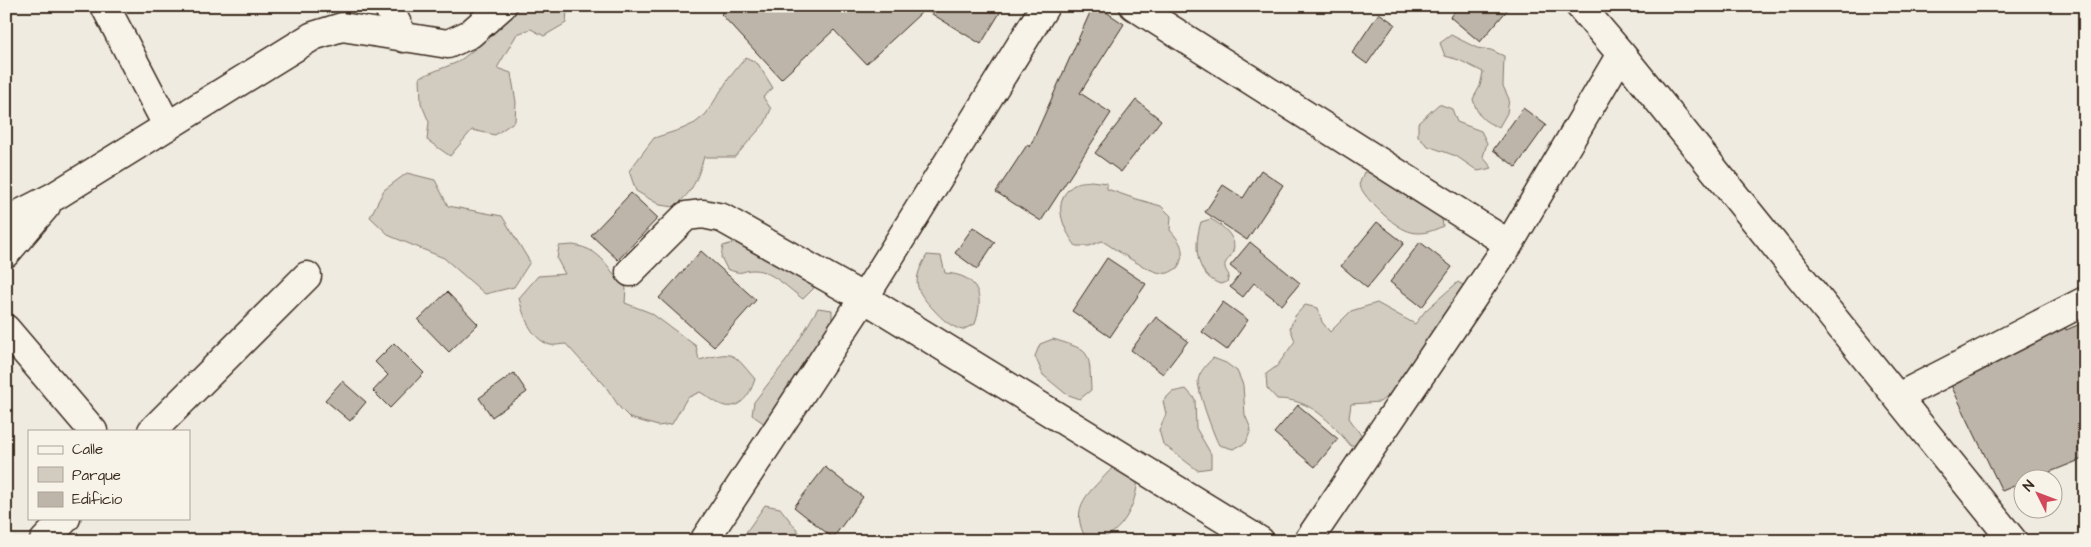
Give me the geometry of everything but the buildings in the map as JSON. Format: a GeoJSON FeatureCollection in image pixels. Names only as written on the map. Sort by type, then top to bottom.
{"type":"FeatureCollection","features":[{"type":"Feature","properties":{"kind":"street"},"geometry":{"type":"LineString","coordinates":[[105,6],[167,125]]}},
{"type":"Feature","properties":{"kind":"street"},"geometry":{"type":"LineString","coordinates":[[388,6],[404,38]]}},
{"type":"Feature","properties":{"kind":"street"},"geometry":{"type":"LineString","coordinates":[[6,221],[55,196],[313,36],[342,27],[448,44],[470,34],[502,6]]}},
{"type":"Feature","properties":{"kind":"street"},"geometry":{"type":"LineString","coordinates":[[704,541],[864,298],[1045,6]]}},
{"type":"Feature","properties":{"kind":"street"},"geometry":{"type":"LineString","coordinates":[[1134,6],[1509,244]]}},
{"type":"Feature","properties":{"kind":"street"},"geometry":{"type":"LineString","coordinates":[[1580,6],[1621,54],[2014,541]]}},
{"type":"Feature","properties":{"kind":"street"},"geometry":{"type":"LineString","coordinates":[[1308,541],[1509,244],[1621,54]]}},
{"type":"Feature","properties":{"kind":"street"},"geometry":{"type":"LineString","coordinates":[[6,253],[55,196]]}},
{"type":"Feature","properties":{"kind":"street"},"geometry":{"type":"LineString","coordinates":[[630,272],[686,216],[703,214],[722,218],[864,298],[1260,541]]}},
{"type":"Feature","properties":{"kind":"street"},"geometry":{"type":"LineString","coordinates":[[153,430],[307,276]]}},
{"type":"Feature","properties":{"kind":"street"},"geometry":{"type":"LineString","coordinates":[[1898,397],[2085,301]]}},
{"type":"Feature","properties":{"kind":"street"},"geometry":{"type":"LineString","coordinates":[[6,328],[92,430]]}},
{"type":"Feature","properties":{"kind":"street"},"geometry":{"type":"LineString","coordinates":[[44,541],[64,520]]}},
{"type":"Feature","properties":{"kind":"green space"},"geometry":{"type":"Polygon","coordinates":[[[494,6],[565,6],[567,10],[566,23],[544,36],[531,29],[517,34],[497,68],[511,73],[516,102],[515,121],[495,135],[472,130],[450,156],[427,140],[429,122],[421,103],[420,77],[458,62],[476,48],[481,20],[494,6]]]}},
{"type":"Feature","properties":{"kind":"green space"},"geometry":{"type":"Polygon","coordinates":[[[1451,35],[1477,48],[1491,50],[1504,56],[1503,86],[1509,99],[1507,113],[1499,127],[1489,123],[1479,114],[1473,99],[1480,86],[1483,72],[1459,60],[1445,56],[1440,43],[1451,35]]]}},
{"type":"Feature","properties":{"kind":"green space"},"geometry":{"type":"Polygon","coordinates":[[[746,57],[758,64],[773,88],[763,97],[771,109],[765,123],[735,157],[704,157],[694,184],[686,196],[674,207],[660,205],[636,191],[629,171],[654,138],[695,123],[706,114],[729,78],[746,57]]]}},
{"type":"Feature","properties":{"kind":"green space"},"geometry":{"type":"Polygon","coordinates":[[[1439,104],[1452,109],[1457,122],[1481,131],[1487,143],[1483,157],[1492,168],[1478,171],[1456,156],[1428,146],[1418,137],[1418,123],[1439,104]]]}},
{"type":"Feature","properties":{"kind":"green space"},"geometry":{"type":"Polygon","coordinates":[[[1364,172],[1380,174],[1441,212],[1443,226],[1418,233],[1398,226],[1367,198],[1359,185],[1364,172]]]}},
{"type":"Feature","properties":{"kind":"green space"},"geometry":{"type":"Polygon","coordinates":[[[407,173],[435,180],[448,206],[502,216],[530,262],[514,287],[485,294],[444,258],[390,236],[370,217],[384,190],[407,173]]]}},
{"type":"Feature","properties":{"kind":"green space"},"geometry":{"type":"Polygon","coordinates":[[[1091,181],[1107,183],[1107,189],[1161,206],[1171,216],[1170,230],[1182,248],[1182,256],[1178,268],[1168,273],[1153,271],[1102,241],[1089,246],[1076,246],[1066,231],[1061,214],[1061,205],[1063,197],[1068,190],[1078,183],[1091,181]]]}},
{"type":"Feature","properties":{"kind":"green space"},"geometry":{"type":"Polygon","coordinates":[[[1211,219],[1228,232],[1234,246],[1232,255],[1225,264],[1229,275],[1227,282],[1220,284],[1205,273],[1198,257],[1197,240],[1201,222],[1211,219]]]}},
{"type":"Feature","properties":{"kind":"green space"},"geometry":{"type":"Polygon","coordinates":[[[736,242],[799,265],[814,288],[803,299],[767,273],[754,270],[737,272],[727,269],[721,257],[723,246],[736,242]]]}},
{"type":"Feature","properties":{"kind":"green space"},"geometry":{"type":"Polygon","coordinates":[[[573,245],[592,251],[599,256],[626,288],[625,303],[651,313],[696,346],[699,360],[720,355],[736,358],[755,379],[745,398],[736,405],[725,406],[700,392],[687,398],[672,424],[658,426],[630,418],[620,408],[604,384],[566,344],[550,345],[538,338],[529,326],[519,298],[538,276],[565,274],[557,259],[559,246],[573,245]]]}},
{"type":"Feature","properties":{"kind":"green space"},"geometry":{"type":"Polygon","coordinates":[[[927,255],[941,256],[945,273],[965,278],[972,282],[979,296],[978,314],[975,324],[962,330],[954,327],[940,317],[922,296],[917,284],[917,278],[927,255]]]}},
{"type":"Feature","properties":{"kind":"green space"},"geometry":{"type":"Polygon","coordinates":[[[1458,282],[1470,289],[1392,392],[1380,402],[1351,404],[1349,418],[1365,441],[1351,446],[1319,413],[1300,403],[1277,399],[1267,388],[1266,374],[1277,366],[1295,341],[1290,328],[1295,316],[1305,305],[1318,308],[1322,322],[1330,332],[1351,311],[1377,303],[1415,324],[1426,310],[1458,282]]]}},
{"type":"Feature","properties":{"kind":"green space"},"geometry":{"type":"Polygon","coordinates":[[[818,308],[832,310],[832,325],[814,349],[779,417],[769,427],[752,415],[754,402],[789,357],[818,308]]]}},
{"type":"Feature","properties":{"kind":"green space"},"geometry":{"type":"Polygon","coordinates":[[[1053,339],[1075,346],[1086,354],[1090,367],[1091,390],[1080,399],[1066,394],[1043,375],[1035,356],[1040,344],[1053,339]]]}},
{"type":"Feature","properties":{"kind":"green space"},"geometry":{"type":"Polygon","coordinates":[[[1213,358],[1226,363],[1237,371],[1243,385],[1245,415],[1251,429],[1246,443],[1233,449],[1219,445],[1200,394],[1198,381],[1200,374],[1213,358]]]}},
{"type":"Feature","properties":{"kind":"green space"},"geometry":{"type":"Polygon","coordinates":[[[1186,389],[1195,399],[1196,428],[1211,454],[1211,468],[1197,470],[1163,444],[1159,430],[1166,414],[1163,401],[1172,392],[1186,389]]]}},
{"type":"Feature","properties":{"kind":"green space"},"geometry":{"type":"Polygon","coordinates":[[[1113,467],[1128,467],[1138,476],[1134,499],[1125,520],[1117,528],[1109,535],[1087,541],[1081,529],[1080,509],[1089,492],[1113,467]]]}},
{"type":"Feature","properties":{"kind":"green space"},"geometry":{"type":"Polygon","coordinates":[[[765,505],[780,508],[806,541],[740,541],[765,505]]]}}]}
